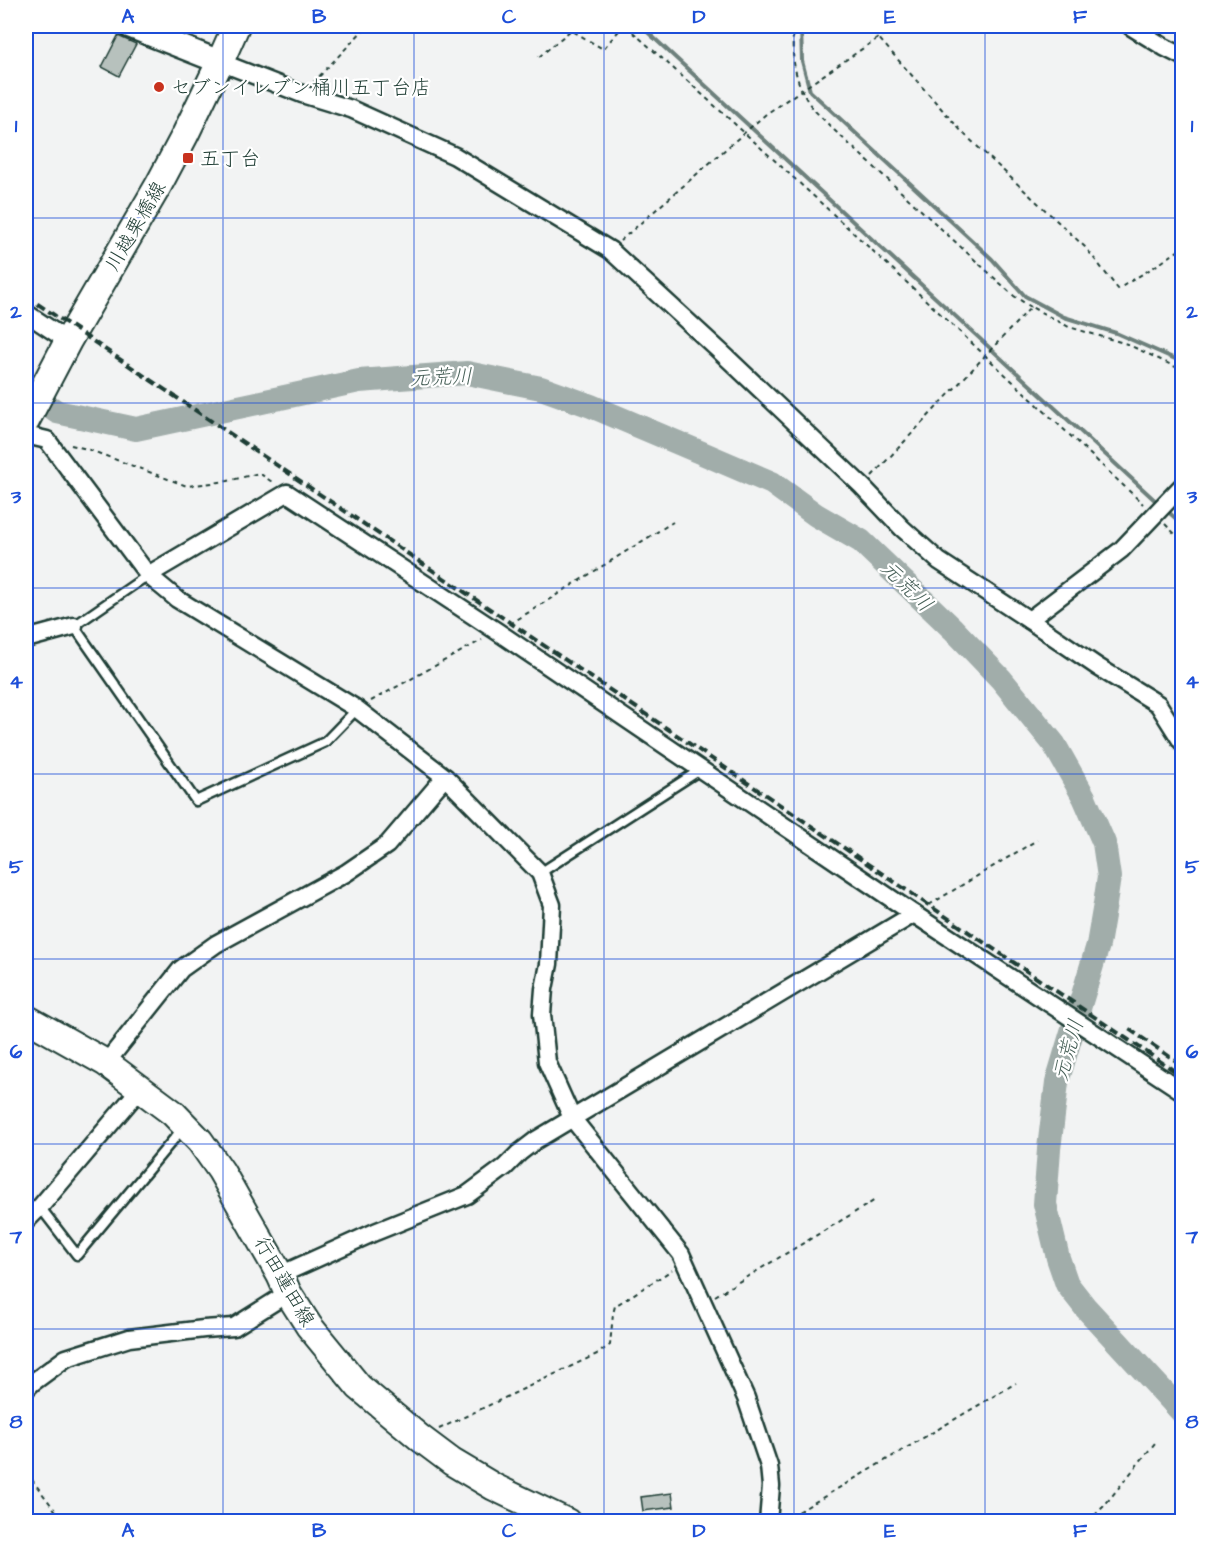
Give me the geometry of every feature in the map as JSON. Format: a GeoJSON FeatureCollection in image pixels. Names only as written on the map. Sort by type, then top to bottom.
{"type":"FeatureCollection","features":[{"type":"Feature","properties":{"kind":"main road","name":"川越栗橋線"},"geometry":{"type":"LineString","coordinates":[[26,422],[64,350],[158,186],[185,135],[236,26]]}},
{"type":"Feature","properties":{"kind":"main road","name":"行田蓮田線"},"geometry":{"type":"LineString","coordinates":[[26,1018],[106,1063],[173,1113],[200,1141],[221,1171],[309,1326],[359,1388],[452,1462],[494,1487],[563,1521]]}},
{"type":"Feature","properties":{"kind":"street"},"geometry":{"type":"LineString","coordinates":[[129,26],[302,94],[351,109],[455,156],[610,250],[723,354],[939,561],[1098,667],[1158,704],[1182,742]]}},
{"type":"Feature","properties":{"kind":"street"},"geometry":{"type":"LineString","coordinates":[[1130,26],[1182,56]]}},
{"type":"Feature","properties":{"kind":"street"},"geometry":{"type":"LineString","coordinates":[[26,313],[64,350]]}},
{"type":"Feature","properties":{"kind":"street"},"geometry":{"type":"LineString","coordinates":[[26,435],[47,440],[148,575],[177,599],[357,709],[445,777],[540,873],[552,905],[549,964],[542,1014],[547,1062],[572,1118],[681,1254],[746,1398],[769,1466],[771,1486],[768,1521]]}},
{"type":"Feature","properties":{"kind":"street"},"geometry":{"type":"LineString","coordinates":[[1029,620],[1121,550],[1182,486]]}},
{"type":"Feature","properties":{"kind":"street"},"geometry":{"type":"LineString","coordinates":[[148,575],[287,493],[1182,1091]]}},
{"type":"Feature","properties":{"kind":"street"},"geometry":{"type":"LineString","coordinates":[[26,639],[74,626]]}},
{"type":"Feature","properties":{"kind":"street"},"geometry":{"type":"LineString","coordinates":[[106,1063],[182,969],[216,944],[346,873],[387,845],[445,777]]}},
{"type":"Feature","properties":{"kind":"street"},"geometry":{"type":"LineString","coordinates":[[26,1389],[66,1358],[129,1338],[234,1326],[284,1284],[375,1232],[467,1196],[505,1167],[519,1153],[572,1118],[914,914]]}},
{"type":"Feature","properties":{"kind":"street"},"geometry":{"type":"LineString","coordinates":[[26,1221],[140,1089]]}},
{"type":"Feature","properties":{"kind":"lane"},"geometry":{"type":"LineString","coordinates":[[148,575],[74,626],[196,801],[325,742],[357,709]]}},
{"type":"Feature","properties":{"kind":"lane"},"geometry":{"type":"LineString","coordinates":[[540,873],[700,770]]}},
{"type":"Feature","properties":{"kind":"lane"},"geometry":{"type":"LineString","coordinates":[[40,1207],[77,1255],[185,1125]]}},
{"type":"Feature","properties":{"kind":"path"},"geometry":{"type":"LineString","coordinates":[[302,94],[367,26]]}},
{"type":"Feature","properties":{"kind":"path"},"geometry":{"type":"LineString","coordinates":[[538,57],[571,30],[603,49],[625,26],[745,132],[1182,541]]}},
{"type":"Feature","properties":{"kind":"path"},"geometry":{"type":"LineString","coordinates":[[794,26],[792,57],[802,90],[813,108],[1014,296],[1069,327],[1127,344],[1182,370]]}},
{"type":"Feature","properties":{"kind":"path"},"geometry":{"type":"LineString","coordinates":[[868,26],[963,134],[1086,248],[1118,289],[1182,248]]}},
{"type":"Feature","properties":{"kind":"path"},"geometry":{"type":"LineString","coordinates":[[610,250],[765,114],[896,26]]}},
{"type":"Feature","properties":{"kind":"path"},"geometry":{"type":"LineString","coordinates":[[862,486],[1031,307]]}},
{"type":"Feature","properties":{"kind":"path"},"geometry":{"type":"LineString","coordinates":[[47,440],[87,448],[187,486],[228,481],[259,473],[287,493]]}},
{"type":"Feature","properties":{"kind":"path"},"geometry":{"type":"LineString","coordinates":[[357,709],[498,632],[673,522]]}},
{"type":"Feature","properties":{"kind":"path"},"geometry":{"type":"LineString","coordinates":[[914,914],[1037,840]]}},
{"type":"Feature","properties":{"kind":"path"},"geometry":{"type":"LineString","coordinates":[[703,1303],[877,1199]]}},
{"type":"Feature","properties":{"kind":"path"},"geometry":{"type":"LineString","coordinates":[[420,1438],[597,1354],[610,1345],[615,1306],[684,1262]]}},
{"type":"Feature","properties":{"kind":"path"},"geometry":{"type":"LineString","coordinates":[[782,1521],[1016,1383]]}},
{"type":"Feature","properties":{"kind":"path"},"geometry":{"type":"LineString","coordinates":[[1088,1521],[1103,1507],[1155,1443]]}},
{"type":"Feature","properties":{"kind":"path"},"geometry":{"type":"LineString","coordinates":[[26,1472],[64,1521]]}},
{"type":"Feature","properties":{"kind":"building"},"geometry":{"type":"Polygon","coordinates":[[[118,36],[136,44],[119,76],[102,67],[118,36]]]}},
{"type":"Feature","properties":{"kind":"building"},"geometry":{"type":"Polygon","coordinates":[[[672,1493],[674,1507],[643,1511],[641,1497],[672,1493]]]}},
{"type":"Feature","properties":{"kind":"waterway"},"geometry":{"type":"LineString","coordinates":[[641,26],[1159,504]]}},
{"type":"Feature","properties":{"kind":"waterway"},"geometry":{"type":"LineString","coordinates":[[801,26],[802,61],[810,91],[992,259],[1025,296],[1064,317],[1116,333],[1182,362]]}},
{"type":"Feature","properties":{"kind":"waterway","name":"元荒川"},"geometry":{"type":"LineString","coordinates":[[26,390],[57,412],[136,429],[359,381],[467,373],[541,388],[591,406],[702,453],[772,483],[816,515],[861,541],[953,629],[1001,679],[1054,744],[1084,797],[1104,843],[1109,877],[1105,904],[1098,945],[1057,1082],[1045,1204],[1067,1284],[1085,1307],[1182,1412]]}},
{"type":"Feature","properties":{"kind":"waterway"},"geometry":{"type":"LineString","coordinates":[[1165,509],[1182,524]]}},
{"type":"Feature","properties":{"kind":"railway"},"geometry":{"type":"LineString","coordinates":[[26,296],[1182,1076]]}},
{"type":"Feature","properties":{"kind":"railway"},"geometry":{"type":"LineString","coordinates":[[1129,1029],[1182,1065]]}},
{"type":"Feature","properties":{"kind":"place","name":"セブンイレブン桶川五丁台店"},"geometry":{"type":"Point","coordinates":[159,87]}},
{"type":"Feature","properties":{"kind":"place","name":"五丁台"},"geometry":{"type":"Point","coordinates":[188,158]}}]}
